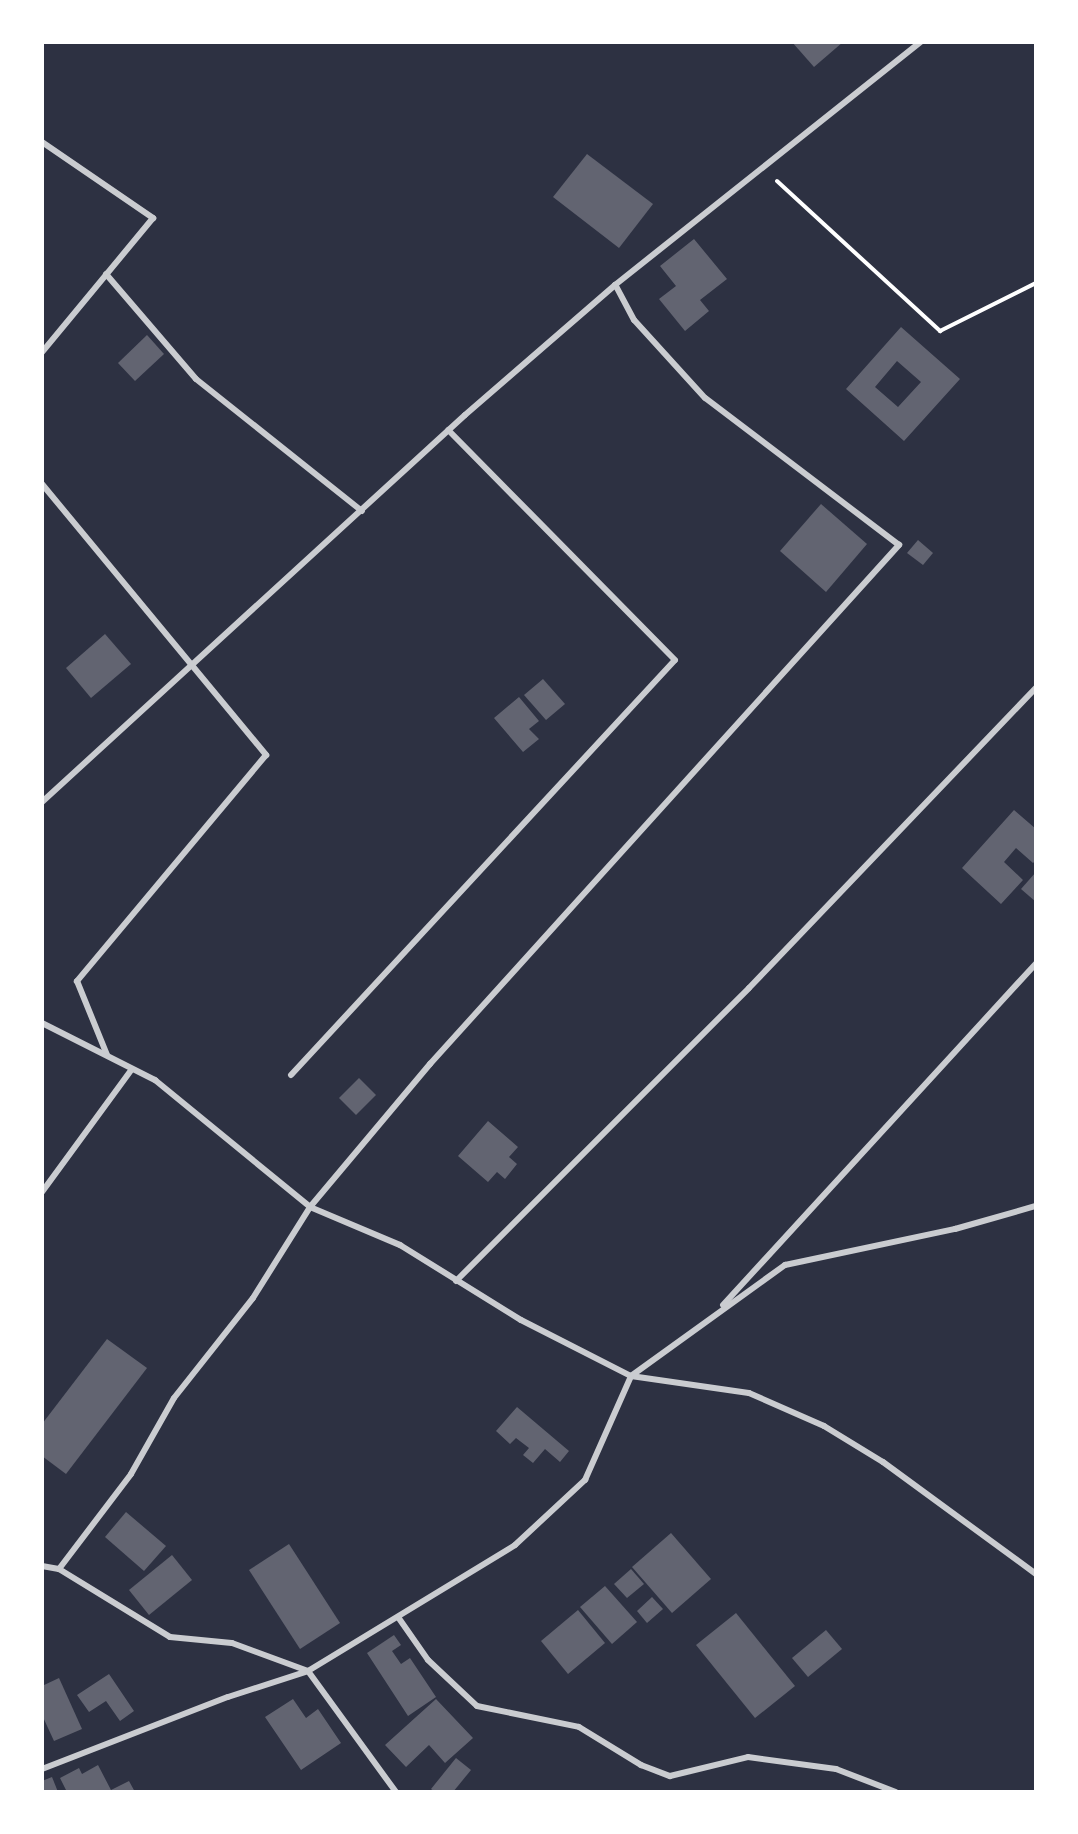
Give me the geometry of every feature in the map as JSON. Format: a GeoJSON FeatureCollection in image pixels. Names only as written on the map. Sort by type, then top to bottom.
{"type":"FeatureCollection","features":[{"type":"Feature","properties":{"kind":"street"},"geometry":{"type":"LineString","coordinates":[[42,802],[448,430],[615,285],[921,42]]}},
{"type":"Feature","properties":{"kind":"street"},"geometry":{"type":"LineString","coordinates":[[42,142],[153,218],[42,352]]}},
{"type":"Feature","properties":{"kind":"street"},"geometry":{"type":"LineString","coordinates":[[106,274],[196,379],[362,511]]}},
{"type":"Feature","properties":{"kind":"street"},"geometry":{"type":"LineString","coordinates":[[59,1569],[131,1474],[174,1398],[253,1298],[310,1207],[430,1064],[899,545],[705,398],[634,320],[615,285]]}},
{"type":"Feature","properties":{"kind":"street"},"geometry":{"type":"LineString","coordinates":[[291,1075],[675,660],[448,430]]}},
{"type":"Feature","properties":{"kind":"street"},"geometry":{"type":"LineString","coordinates":[[42,484],[266,755],[78,981],[107,1056]]}},
{"type":"Feature","properties":{"kind":"street"},"geometry":{"type":"LineString","coordinates":[[456,1281],[749,988],[1036,688]]}},
{"type":"Feature","properties":{"kind":"street"},"geometry":{"type":"LineString","coordinates":[[714,1314],[1036,963]]}},
{"type":"Feature","properties":{"kind":"street"},"geometry":{"type":"LineString","coordinates":[[42,1023],[155,1080],[310,1207],[400,1245],[521,1320],[631,1376],[749,1392],[824,1426],[883,1462],[1036,1574]]}},
{"type":"Feature","properties":{"kind":"street"},"geometry":{"type":"LineString","coordinates":[[42,1192],[132,1069]]}},
{"type":"Feature","properties":{"kind":"street"},"geometry":{"type":"LineString","coordinates":[[42,1769],[228,1696],[308,1671],[515,1545],[585,1480],[631,1376],[784,1265],[955,1229],[1036,1206]]}},
{"type":"Feature","properties":{"kind":"street"},"geometry":{"type":"LineString","coordinates":[[42,1566],[59,1569],[170,1637],[232,1642],[308,1671],[393,1791]]}},
{"type":"Feature","properties":{"kind":"street"},"geometry":{"type":"LineString","coordinates":[[398,1617],[428,1660],[477,1706],[579,1727],[641,1765],[670,1776],[748,1757],[836,1769],[896,1792]]}},
{"type":"Feature","properties":{"kind":"path"},"geometry":{"type":"LineString","coordinates":[[761,167],[940,331],[1036,284]]}},
{"type":"Feature","properties":{"kind":"building"},"geometry":{"type":"Polygon","coordinates":[[[792,42],[843,42],[814,67],[792,42]]]}},
{"type":"Feature","properties":{"kind":"building"},"geometry":{"type":"Polygon","coordinates":[[[587,154],[653,204],[619,248],[553,197],[587,154]]]}},
{"type":"Feature","properties":{"kind":"building"},"geometry":{"type":"Polygon","coordinates":[[[694,239],[727,279],[700,300],[709,311],[685,331],[659,299],[676,286],[660,266],[694,239]]]}},
{"type":"Feature","properties":{"kind":"building"},"geometry":{"type":"Polygon","coordinates":[[[901,327],[960,379],[904,441],[846,389],[901,327]],[[897,361],[875,387],[898,407],[921,382],[897,361]]]}},
{"type":"Feature","properties":{"kind":"building"},"geometry":{"type":"Polygon","coordinates":[[[147,335],[164,354],[135,381],[118,363],[147,335]]]}},
{"type":"Feature","properties":{"kind":"building"},"geometry":{"type":"Polygon","coordinates":[[[821,504],[867,544],[826,592],[780,551],[821,504]]]}},
{"type":"Feature","properties":{"kind":"building"},"geometry":{"type":"Polygon","coordinates":[[[918,540],[933,553],[923,565],[907,553],[918,540]]]}},
{"type":"Feature","properties":{"kind":"building"},"geometry":{"type":"Polygon","coordinates":[[[105,634],[131,664],[91,698],[66,668],[105,634]]]}},
{"type":"Feature","properties":{"kind":"building"},"geometry":{"type":"Polygon","coordinates":[[[543,679],[565,704],[546,720],[524,695],[543,679]]]}},
{"type":"Feature","properties":{"kind":"building"},"geometry":{"type":"Polygon","coordinates":[[[519,697],[539,721],[529,729],[539,739],[523,752],[494,718],[519,697]]]}},
{"type":"Feature","properties":{"kind":"building"},"geometry":{"type":"Polygon","coordinates":[[[1014,810],[1036,829],[1036,860],[1033,863],[1016,848],[1004,862],[1023,880],[1001,904],[962,868],[1014,810]]]}},
{"type":"Feature","properties":{"kind":"building"},"geometry":{"type":"Polygon","coordinates":[[[1036,872],[1036,902],[1021,889],[1036,872]]]}},
{"type":"Feature","properties":{"kind":"building"},"geometry":{"type":"Polygon","coordinates":[[[359,1078],[376,1095],[356,1115],[339,1098],[359,1078]]]}},
{"type":"Feature","properties":{"kind":"building"},"geometry":{"type":"Polygon","coordinates":[[[488,1121],[518,1147],[509,1157],[517,1164],[505,1179],[497,1172],[488,1182],[458,1156],[488,1121]]]}},
{"type":"Feature","properties":{"kind":"building"},"geometry":{"type":"Polygon","coordinates":[[[107,1339],[147,1368],[66,1474],[42,1456],[42,1424],[107,1339]]]}},
{"type":"Feature","properties":{"kind":"building"},"geometry":{"type":"Polygon","coordinates":[[[517,1407],[569,1451],[560,1462],[545,1449],[533,1463],[523,1455],[529,1448],[516,1438],[510,1444],[496,1431],[517,1407]]]}},
{"type":"Feature","properties":{"kind":"building"},"geometry":{"type":"Polygon","coordinates":[[[126,1512],[166,1546],[144,1571],[105,1537],[126,1512]]]}},
{"type":"Feature","properties":{"kind":"building"},"geometry":{"type":"Polygon","coordinates":[[[671,1533],[711,1579],[672,1613],[632,1567],[671,1533]]]}},
{"type":"Feature","properties":{"kind":"building"},"geometry":{"type":"Polygon","coordinates":[[[289,1544],[340,1623],[300,1649],[249,1570],[289,1544]]]}},
{"type":"Feature","properties":{"kind":"building"},"geometry":{"type":"Polygon","coordinates":[[[172,1555],[192,1580],[149,1615],[129,1590],[172,1555]]]}},
{"type":"Feature","properties":{"kind":"building"},"geometry":{"type":"Polygon","coordinates":[[[631,1569],[644,1584],[627,1598],[614,1584],[631,1569]]]}},
{"type":"Feature","properties":{"kind":"building"},"geometry":{"type":"Polygon","coordinates":[[[605,1586],[637,1622],[612,1644],[580,1607],[605,1586]]]}},
{"type":"Feature","properties":{"kind":"building"},"geometry":{"type":"Polygon","coordinates":[[[652,1597],[663,1609],[647,1623],[637,1611],[652,1597]]]}},
{"type":"Feature","properties":{"kind":"building"},"geometry":{"type":"Polygon","coordinates":[[[578,1610],[605,1643],[568,1674],[541,1641],[578,1610]]]}},
{"type":"Feature","properties":{"kind":"building"},"geometry":{"type":"Polygon","coordinates":[[[736,1613],[795,1686],[755,1718],[696,1645],[736,1613]]]}},
{"type":"Feature","properties":{"kind":"building"},"geometry":{"type":"Polygon","coordinates":[[[826,1630],[842,1649],[808,1677],[792,1658],[826,1630]]]}},
{"type":"Feature","properties":{"kind":"building"},"geometry":{"type":"Polygon","coordinates":[[[394,1635],[401,1645],[392,1651],[401,1664],[410,1658],[436,1697],[408,1716],[367,1653],[394,1635]]]}},
{"type":"Feature","properties":{"kind":"building"},"geometry":{"type":"Polygon","coordinates":[[[109,1674],[134,1711],[120,1721],[106,1701],[89,1712],[77,1695],[109,1674]]]}},
{"type":"Feature","properties":{"kind":"building"},"geometry":{"type":"Polygon","coordinates":[[[59,1678],[82,1729],[54,1741],[42,1715],[42,1686],[59,1678]]]}},
{"type":"Feature","properties":{"kind":"building"},"geometry":{"type":"Polygon","coordinates":[[[293,1699],[306,1718],[318,1709],[341,1743],[301,1770],[265,1717],[293,1699]]]}},
{"type":"Feature","properties":{"kind":"building"},"geometry":{"type":"Polygon","coordinates":[[[436,1699],[473,1738],[445,1763],[429,1745],[406,1767],[385,1745],[436,1699]]]}},
{"type":"Feature","properties":{"kind":"building"},"geometry":{"type":"Polygon","coordinates":[[[456,1758],[471,1770],[453,1792],[435,1792],[431,1789],[456,1758]]]}},
{"type":"Feature","properties":{"kind":"building"},"geometry":{"type":"Polygon","coordinates":[[[98,1765],[111,1790],[129,1781],[135,1792],[67,1792],[60,1778],[79,1768],[82,1774],[98,1765]]]}},
{"type":"Feature","properties":{"kind":"building"},"geometry":{"type":"Polygon","coordinates":[[[52,1777],[58,1792],[42,1792],[42,1781],[52,1777]]]}}]}
